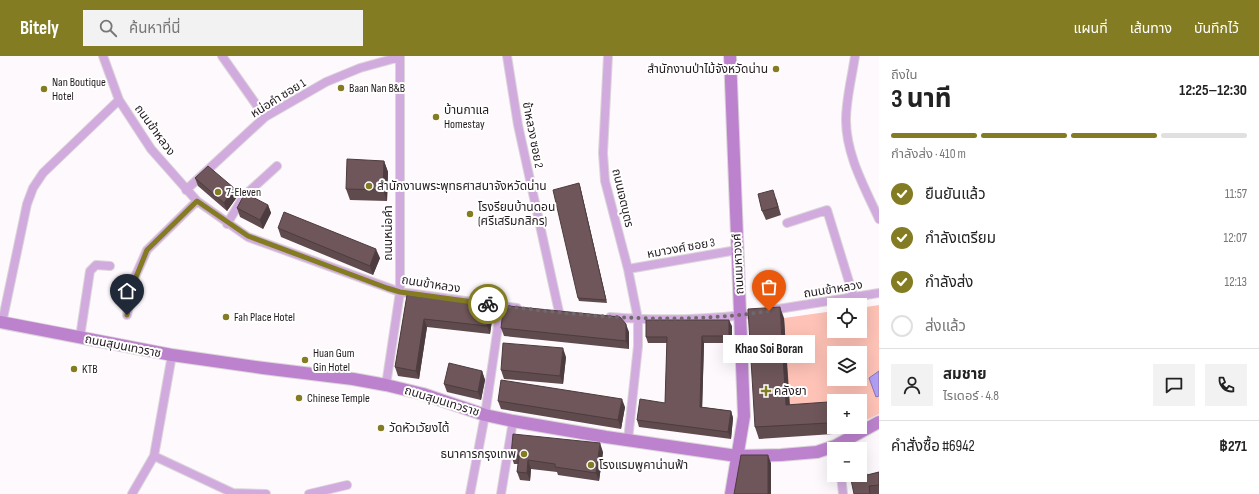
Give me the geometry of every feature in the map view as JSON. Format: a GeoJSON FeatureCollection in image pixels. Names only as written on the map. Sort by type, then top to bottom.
{"type":"FeatureCollection","features":[{"type":"Feature","properties":{"kind":"street","name":"ถนนข้าหลวง"},"geometry":{"type":"LineString","coordinates":[[103,56],[120,100],[151,149],[197,201],[227,224],[265,244],[400,292],[522,308]]}},
{"type":"Feature","properties":{"kind":"street"},"geometry":{"type":"LineString","coordinates":[[222,56],[265,117]]}},
{"type":"Feature","properties":{"kind":"street","name":"หน่อคำ ซอย 1"},"geometry":{"type":"LineString","coordinates":[[186,190],[265,117],[326,82],[360,68],[400,56]]}},
{"type":"Feature","properties":{"kind":"street","name":"ถนนหน่อคำ"},"geometry":{"type":"LineString","coordinates":[[386,384],[400,292],[400,56]]}},
{"type":"Feature","properties":{"kind":"street","name":"ข้าหลวง ซอย 2"},"geometry":{"type":"LineString","coordinates":[[507,56],[518,125],[559,312]]}},
{"type":"Feature","properties":{"kind":"street","name":"ถนนเจตบุตร"},"geometry":{"type":"LineString","coordinates":[[608,56],[603,153],[605,181],[628,270],[638,319],[638,346],[628,440]]}},
{"type":"Feature","properties":{"kind":"street"},"geometry":{"type":"LineString","coordinates":[[724,56],[730,93]]}},
{"type":"Feature","properties":{"kind":"street","name":"ถนนมหาวงศ์"},"geometry":{"type":"LineString","coordinates":[[730,56],[730,93],[741,315],[744,416],[731,494]]}},
{"type":"Feature","properties":{"kind":"street"},"geometry":{"type":"LineString","coordinates":[[730,93],[736,56]]}},
{"type":"Feature","properties":{"kind":"street"},"geometry":{"type":"LineString","coordinates":[[855,56],[846,119],[848,138],[858,174],[879,219]]}},
{"type":"Feature","properties":{"kind":"street"},"geometry":{"type":"LineString","coordinates":[[1,322],[27,204],[33,188],[43,174],[120,100]]}},
{"type":"Feature","properties":{"kind":"street"},"geometry":{"type":"LineString","coordinates":[[227,224],[244,196],[277,166]]}},
{"type":"Feature","properties":{"kind":"street"},"geometry":{"type":"LineString","coordinates":[[127,315],[136,277],[147,250],[197,201]]}},
{"type":"Feature","properties":{"kind":"street"},"geometry":{"type":"LineString","coordinates":[[787,223],[827,210],[854,298]]}},
{"type":"Feature","properties":{"kind":"street","name":"หมาวงศ์ ซอย 3"},"geometry":{"type":"LineString","coordinates":[[628,270],[737,250]]}},
{"type":"Feature","properties":{"kind":"street"},"geometry":{"type":"LineString","coordinates":[[80,337],[90,271],[96,265],[110,266]]}},
{"type":"Feature","properties":{"kind":"street","name":"ถนนข้าหลวง"},"geometry":{"type":"LineString","coordinates":[[854,298],[879,293]]}},
{"type":"Feature","properties":{"kind":"street","name":"ถนนข้าหลวง"},"geometry":{"type":"LineString","coordinates":[[602,316],[638,319],[741,315],[827,302]]}},
{"type":"Feature","properties":{"kind":"street"},"geometry":{"type":"LineString","coordinates":[[470,494],[485,414],[501,306]]}},
{"type":"Feature","properties":{"kind":"street","name":"ถนนสุมนเทวราช"},"geometry":{"type":"LineString","coordinates":[[1,322],[172,355],[386,384],[485,414],[628,440],[737,456],[799,454],[827,449]]}},
{"type":"Feature","properties":{"kind":"street"},"geometry":{"type":"LineString","coordinates":[[132,494],[154,456],[172,355]]}},
{"type":"Feature","properties":{"kind":"street"},"geometry":{"type":"LineString","coordinates":[[501,494],[513,420]]}},
{"type":"Feature","properties":{"kind":"street","name":"ถนนสุมนเทวราช"},"geometry":{"type":"LineString","coordinates":[[846,442],[879,422]]}},
{"type":"Feature","properties":{"kind":"street"},"geometry":{"type":"LineString","coordinates":[[154,456],[233,493],[266,494]]}},
{"type":"Feature","properties":{"kind":"street"},"geometry":{"type":"LineString","coordinates":[[842,482],[843,494]]}},
{"type":"Feature","properties":{"kind":"street"},"geometry":{"type":"LineString","coordinates":[[309,494],[344,489]]}},
{"type":"Feature","properties":{"kind":"shaded area"},"geometry":{"type":"Polygon","coordinates":[[[879,305],[879,414],[867,420],[867,394],[827,394],[827,414],[790,416],[784,318],[827,312],[827,338],[867,338],[867,307],[879,305]]]}},
{"type":"Feature","properties":{"kind":"shaded area"},"geometry":{"type":"Polygon","coordinates":[[[879,371],[879,396],[876,397],[869,378],[879,371]]]}},
{"type":"Feature","properties":{"kind":"building"},"geometry":{"type":"Polygon","coordinates":[[[347,159],[384,161],[383,190],[346,189],[347,159]]]}},
{"type":"Feature","properties":{"kind":"building","name":"7-Eleven"},"geometry":{"type":"Polygon","coordinates":[[[208,166],[234,188],[224,203],[195,178],[208,166]]]}},
{"type":"Feature","properties":{"kind":"building"},"geometry":{"type":"Polygon","coordinates":[[[579,183],[606,300],[578,298],[553,190],[579,183]]]}},
{"type":"Feature","properties":{"kind":"building"},"geometry":{"type":"Polygon","coordinates":[[[773,190],[778,207],[762,211],[758,194],[773,190]]]}},
{"type":"Feature","properties":{"kind":"building"},"geometry":{"type":"Polygon","coordinates":[[[245,193],[268,205],[260,220],[237,208],[245,193]]]}},
{"type":"Feature","properties":{"kind":"building"},"geometry":{"type":"Polygon","coordinates":[[[284,212],[376,249],[370,266],[278,228],[284,212]]]}},
{"type":"Feature","properties":{"kind":"building"},"geometry":{"type":"Polygon","coordinates":[[[407,295],[490,305],[487,326],[424,319],[416,371],[395,367],[407,295]]]}},
{"type":"Feature","properties":{"kind":"building"},"geometry":{"type":"Polygon","coordinates":[[[509,306],[620,317],[626,324],[626,341],[501,328],[503,311],[509,306]]]}},
{"type":"Feature","properties":{"kind":"building"},"geometry":{"type":"Polygon","coordinates":[[[780,307],[786,405],[827,402],[827,423],[755,427],[748,309],[780,307]]]}},
{"type":"Feature","properties":{"kind":"building"},"geometry":{"type":"Polygon","coordinates":[[[646,320],[729,320],[729,336],[702,336],[700,407],[731,411],[728,432],[637,420],[640,399],[665,403],[667,337],[646,337],[646,320]]]}},
{"type":"Feature","properties":{"kind":"building"},"geometry":{"type":"Polygon","coordinates":[[[503,343],[563,348],[560,376],[501,370],[503,343]]]}},
{"type":"Feature","properties":{"kind":"building"},"geometry":{"type":"Polygon","coordinates":[[[449,363],[482,371],[478,392],[444,384],[449,363]]]}},
{"type":"Feature","properties":{"kind":"building"},"geometry":{"type":"Polygon","coordinates":[[[501,380],[622,399],[618,420],[498,401],[501,380]]]}},
{"type":"Feature","properties":{"kind":"building"},"geometry":{"type":"Polygon","coordinates":[[[513,434],[600,443],[596,473],[555,467],[555,464],[528,460],[527,473],[517,472],[519,456],[511,455],[513,434]]]}},
{"type":"Feature","properties":{"kind":"building"},"geometry":{"type":"Polygon","coordinates":[[[741,455],[768,455],[768,494],[734,494],[741,455]]]}},
{"type":"Feature","properties":{"kind":"building"},"geometry":{"type":"Polygon","coordinates":[[[879,472],[879,485],[869,486],[870,494],[854,494],[851,482],[867,482],[867,475],[879,472]]]}},
{"type":"Feature","properties":{"kind":"way so far"},"geometry":{"type":"LineString","coordinates":[[488,304],[638,319],[741,315],[769,311]]}},
{"type":"Feature","properties":{"kind":"place","name":"สำนักงานป่าไม้จังหวัดน่าน"},"geometry":{"type":"Point","coordinates":[776,69]}},
{"type":"Feature","properties":{"kind":"place","name":"Baan Nan B&B"},"geometry":{"type":"Point","coordinates":[341,88]}},
{"type":"Feature","properties":{"kind":"place","name":"Nan Boutique Hotel"},"geometry":{"type":"Point","coordinates":[44,89]}},
{"type":"Feature","properties":{"kind":"place","name":"บ้านกาแล Homestay"},"geometry":{"type":"Point","coordinates":[436,117]}},
{"type":"Feature","properties":{"kind":"place","name":"สำนักงานพระพุทธศาสนาจังหวัดน่าน"},"geometry":{"type":"Point","coordinates":[369,186]}},
{"type":"Feature","properties":{"kind":"place","name":"7-Eleven"},"geometry":{"type":"Point","coordinates":[218,192]}},
{"type":"Feature","properties":{"kind":"place","name":"โรงรียนบ้านดอน (ศรีเสริมกสิกร)"},"geometry":{"type":"Point","coordinates":[470,214]}},
{"type":"Feature","properties":{"kind":"place","name":"Khao Soi Boran"},"geometry":{"type":"Point","coordinates":[769,311]}},
{"type":"Feature","properties":{"kind":"place","name":"Fah Place Hotel"},"geometry":{"type":"Point","coordinates":[226,317]}},
{"type":"Feature","properties":{"kind":"place","name":"Huan Gum Gin Hotel"},"geometry":{"type":"Point","coordinates":[305,360]}},
{"type":"Feature","properties":{"kind":"place","name":"KTB"},"geometry":{"type":"Point","coordinates":[74,369]}},
{"type":"Feature","properties":{"kind":"place","name":"คลังยา"},"geometry":{"type":"Point","coordinates":[766,391]}},
{"type":"Feature","properties":{"kind":"place","name":"Chinese Temple"},"geometry":{"type":"Point","coordinates":[299,398]}},
{"type":"Feature","properties":{"kind":"place","name":"วัดหัวเวัยงไต้"},"geometry":{"type":"Point","coordinates":[381,428]}},
{"type":"Feature","properties":{"kind":"place","name":"ธนาคารกรุงเทพ"},"geometry":{"type":"Point","coordinates":[524,454]}},
{"type":"Feature","properties":{"kind":"place","name":"โรงแรมพูคาน่านฟ้า"},"geometry":{"type":"Point","coordinates":[591,465]}},
{"type":"Feature","properties":{"kind":"route"},"geometry":{"type":"LineString","coordinates":[[127,315],[136,277],[147,250],[197,201],[227,224],[265,244],[387,288],[400,292],[488,304]]}}]}
